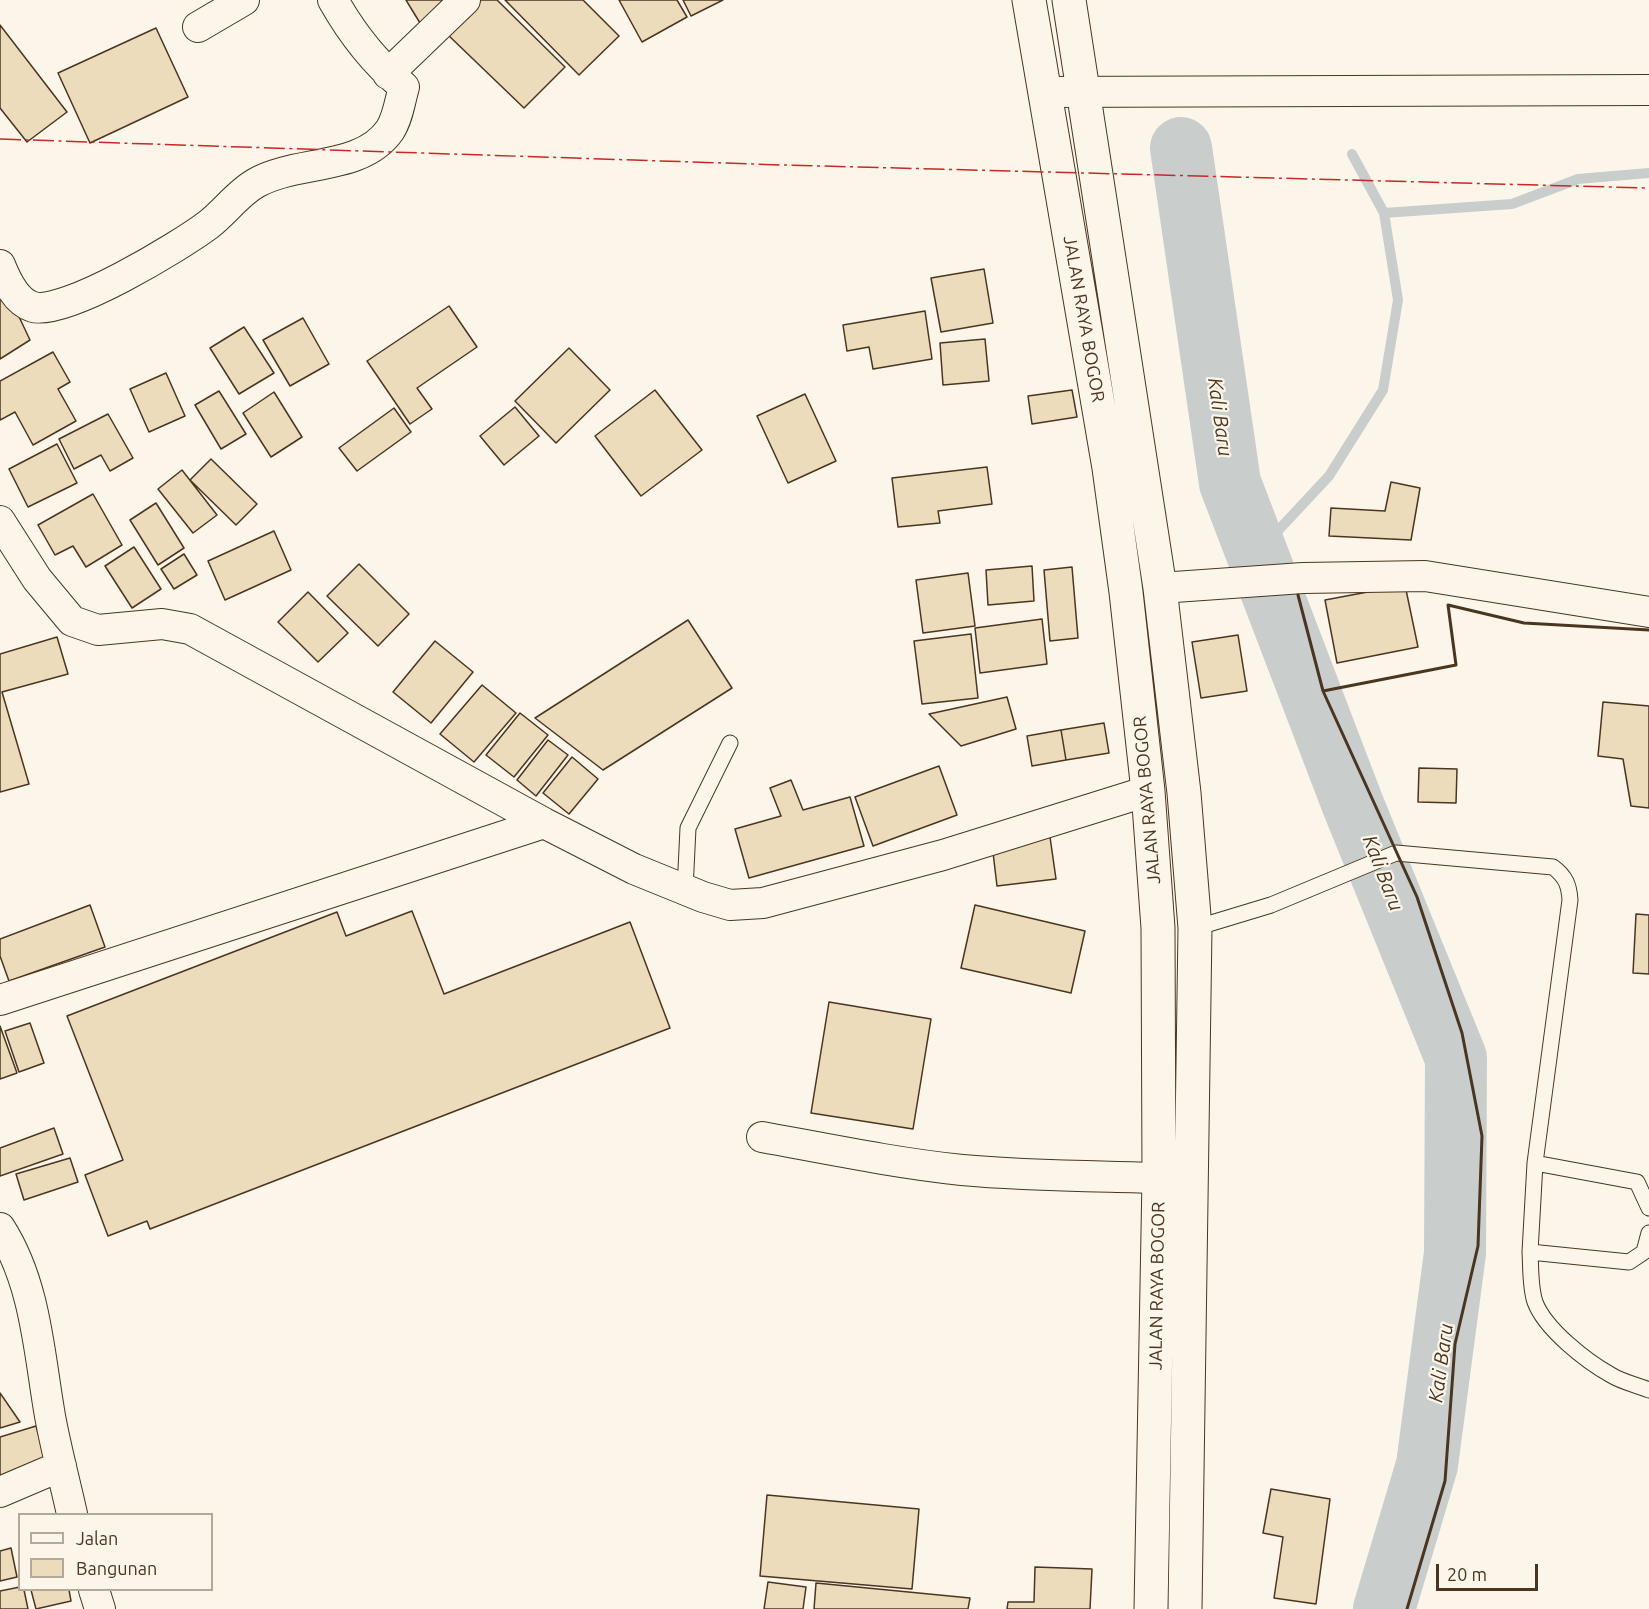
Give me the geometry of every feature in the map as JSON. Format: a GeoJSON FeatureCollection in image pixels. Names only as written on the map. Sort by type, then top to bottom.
{"type":"FeatureCollection","features":[{"type":"Feature","properties":{"kind":"highway","name":"JALAN RAYA BOGOR"},"geometry":{"type":"LineString","coordinates":[[1029,0],[1109,468],[1126,592],[1148,791],[1158,928],[1159,1178],[1151,1609]]}},
{"type":"Feature","properties":{"kind":"highway","name":"JALAN RAYA BOGOR"},"geometry":{"type":"LineString","coordinates":[[1069,0],[1160,588],[1184,793],[1195,928],[1185,1609]]}},
{"type":"Feature","properties":{"kind":"street"},"geometry":{"type":"LineString","coordinates":[[198,27],[244,0]]}},
{"type":"Feature","properties":{"kind":"street"},"geometry":{"type":"LineString","coordinates":[[333,0],[345,22],[396,80]]}},
{"type":"Feature","properties":{"kind":"street"},"geometry":{"type":"LineString","coordinates":[[0,265],[14,292],[25,303],[33,307],[44,308],[65,303],[92,292],[181,244],[210,224],[256,183],[281,173],[324,165],[366,150],[380,141],[390,129],[396,80],[465,0]]}},
{"type":"Feature","properties":{"kind":"street"},"geometry":{"type":"LineString","coordinates":[[1029,0],[1035,0]]}},
{"type":"Feature","properties":{"kind":"street"},"geometry":{"type":"LineString","coordinates":[[1045,92],[1649,90]]}},
{"type":"Feature","properties":{"kind":"street"},"geometry":{"type":"LineString","coordinates":[[0,521],[37,579],[72,621],[98,630],[162,624],[190,628],[544,823],[634,869],[730,905],[764,903],[943,855],[1148,791]]}},
{"type":"Feature","properties":{"kind":"street"},"geometry":{"type":"LineString","coordinates":[[1160,588],[1304,578],[1425,576],[1649,612]]}},
{"type":"Feature","properties":{"kind":"street"},"geometry":{"type":"LineString","coordinates":[[0,1000],[544,823]]}},
{"type":"Feature","properties":{"kind":"street"},"geometry":{"type":"LineString","coordinates":[[762,1137],[958,1170],[1008,1174],[1159,1178]]}},
{"type":"Feature","properties":{"kind":"street"},"geometry":{"type":"LineString","coordinates":[[0,1228],[8,1240],[33,1309],[51,1419],[72,1513]]}},
{"type":"Feature","properties":{"kind":"street"},"geometry":{"type":"LineString","coordinates":[[0,1492],[61,1466]]}},
{"type":"Feature","properties":{"kind":"street"},"geometry":{"type":"LineString","coordinates":[[94,1591],[100,1609]]}},
{"type":"Feature","properties":{"kind":"lane"},"geometry":{"type":"LineString","coordinates":[[685,890],[688,828],[730,743]]}},
{"type":"Feature","properties":{"kind":"lane"},"geometry":{"type":"LineString","coordinates":[[1195,928],[1271,905],[1396,853],[1553,867],[1563,875],[1569,887],[1570,900],[1535,1163],[1530,1252],[1531,1280],[1535,1303],[1547,1322],[1573,1348],[1611,1375],[1649,1390]]}},
{"type":"Feature","properties":{"kind":"lane"},"geometry":{"type":"LineString","coordinates":[[1535,1163],[1637,1182],[1649,1208]]}},
{"type":"Feature","properties":{"kind":"lane"},"geometry":{"type":"LineString","coordinates":[[1530,1252],[1629,1262],[1644,1252],[1649,1233]]}},
{"type":"Feature","properties":{"kind":"building"},"geometry":{"type":"Polygon","coordinates":[[[406,0],[450,0],[420,23],[406,0]]]}},
{"type":"Feature","properties":{"kind":"building"},"geometry":{"type":"Polygon","coordinates":[[[481,0],[497,0],[565,67],[524,108],[447,34],[481,0]]]}},
{"type":"Feature","properties":{"kind":"building"},"geometry":{"type":"Polygon","coordinates":[[[505,0],[583,0],[619,36],[579,75],[505,0]]]}},
{"type":"Feature","properties":{"kind":"building"},"geometry":{"type":"Polygon","coordinates":[[[619,0],[677,0],[687,17],[642,42],[619,0]]]}},
{"type":"Feature","properties":{"kind":"building"},"geometry":{"type":"Polygon","coordinates":[[[683,0],[723,0],[691,16],[683,0]]]}},
{"type":"Feature","properties":{"kind":"building"},"geometry":{"type":"Polygon","coordinates":[[[0,25],[67,112],[27,142],[0,108],[0,25]]]}},
{"type":"Feature","properties":{"kind":"building"},"geometry":{"type":"Polygon","coordinates":[[[156,28],[188,97],[90,143],[58,73],[156,28]]]}},
{"type":"Feature","properties":{"kind":"building"},"geometry":{"type":"Polygon","coordinates":[[[984,269],[993,323],[941,332],[931,278],[984,269]]]}},
{"type":"Feature","properties":{"kind":"building"},"geometry":{"type":"Polygon","coordinates":[[[4,285],[30,340],[0,359],[0,286],[4,285]]]}},
{"type":"Feature","properties":{"kind":"building"},"geometry":{"type":"Polygon","coordinates":[[[449,306],[477,347],[417,388],[432,409],[410,424],[367,361],[449,306]]]}},
{"type":"Feature","properties":{"kind":"building"},"geometry":{"type":"Polygon","coordinates":[[[925,311],[932,359],[873,369],[869,347],[847,351],[843,325],[925,311]]]}},
{"type":"Feature","properties":{"kind":"building"},"geometry":{"type":"Polygon","coordinates":[[[303,318],[329,364],[290,386],[263,340],[303,318]]]}},
{"type":"Feature","properties":{"kind":"building"},"geometry":{"type":"Polygon","coordinates":[[[244,327],[274,373],[239,394],[210,348],[244,327]]]}},
{"type":"Feature","properties":{"kind":"building"},"geometry":{"type":"Polygon","coordinates":[[[985,339],[989,381],[943,385],[940,343],[985,339]]]}},
{"type":"Feature","properties":{"kind":"building"},"geometry":{"type":"Polygon","coordinates":[[[569,348],[610,390],[556,443],[515,401],[569,348]]]}},
{"type":"Feature","properties":{"kind":"building"},"geometry":{"type":"Polygon","coordinates":[[[53,352],[70,382],[58,389],[76,421],[33,445],[15,412],[0,420],[0,381],[53,352]]]}},
{"type":"Feature","properties":{"kind":"building"},"geometry":{"type":"Polygon","coordinates":[[[166,373],[185,416],[149,432],[130,389],[166,373]]]}},
{"type":"Feature","properties":{"kind":"building"},"geometry":{"type":"Polygon","coordinates":[[[655,390],[702,450],[641,496],[595,436],[655,390]]]}},
{"type":"Feature","properties":{"kind":"building"},"geometry":{"type":"Polygon","coordinates":[[[1072,390],[1077,417],[1032,424],[1028,396],[1072,390]]]}},
{"type":"Feature","properties":{"kind":"building"},"geometry":{"type":"Polygon","coordinates":[[[219,391],[246,434],[221,449],[195,405],[219,391]]]}},
{"type":"Feature","properties":{"kind":"building"},"geometry":{"type":"Polygon","coordinates":[[[274,392],[302,437],[271,457],[243,413],[274,392]]]}},
{"type":"Feature","properties":{"kind":"building"},"geometry":{"type":"Polygon","coordinates":[[[805,394],[836,461],[788,483],[757,416],[805,394]]]}},
{"type":"Feature","properties":{"kind":"building"},"geometry":{"type":"Polygon","coordinates":[[[515,407],[539,436],[504,465],[480,436],[515,407]]]}},
{"type":"Feature","properties":{"kind":"building"},"geometry":{"type":"Polygon","coordinates":[[[394,408],[411,432],[357,471],[339,448],[394,408]]]}},
{"type":"Feature","properties":{"kind":"building"},"geometry":{"type":"Polygon","coordinates":[[[108,414],[133,458],[110,471],[101,455],[74,469],[59,439],[108,414]]]}},
{"type":"Feature","properties":{"kind":"building"},"geometry":{"type":"Polygon","coordinates":[[[57,444],[77,483],[28,507],[9,469],[57,444]]]}},
{"type":"Feature","properties":{"kind":"building"},"geometry":{"type":"Polygon","coordinates":[[[211,459],[257,504],[236,525],[190,480],[211,459]]]}},
{"type":"Feature","properties":{"kind":"building"},"geometry":{"type":"Polygon","coordinates":[[[987,467],[992,504],[938,511],[940,523],[898,527],[892,478],[987,467]]]}},
{"type":"Feature","properties":{"kind":"building"},"geometry":{"type":"Polygon","coordinates":[[[182,470],[217,515],[193,533],[158,489],[182,470]]]}},
{"type":"Feature","properties":{"kind":"building"},"geometry":{"type":"Polygon","coordinates":[[[1391,482],[1420,488],[1411,540],[1329,536],[1331,508],[1385,511],[1391,482]]]}},
{"type":"Feature","properties":{"kind":"building"},"geometry":{"type":"Polygon","coordinates":[[[93,494],[122,545],[86,567],[73,546],[55,555],[38,525],[93,494]]]}},
{"type":"Feature","properties":{"kind":"building"},"geometry":{"type":"Polygon","coordinates":[[[156,503],[184,548],[158,565],[130,520],[156,503]]]}},
{"type":"Feature","properties":{"kind":"building"},"geometry":{"type":"Polygon","coordinates":[[[274,531],[291,570],[225,600],[208,561],[274,531]]]}},
{"type":"Feature","properties":{"kind":"building"},"geometry":{"type":"Polygon","coordinates":[[[134,547],[161,589],[132,608],[105,566],[134,547]]]}},
{"type":"Feature","properties":{"kind":"building"},"geometry":{"type":"Polygon","coordinates":[[[184,554],[197,575],[174,589],[161,569],[184,554]]]}},
{"type":"Feature","properties":{"kind":"building"},"geometry":{"type":"Polygon","coordinates":[[[359,564],[409,614],[378,646],[327,596],[359,564]]]}},
{"type":"Feature","properties":{"kind":"building"},"geometry":{"type":"Polygon","coordinates":[[[1032,566],[1034,601],[988,605],[986,570],[1032,566]]]}},
{"type":"Feature","properties":{"kind":"building"},"geometry":{"type":"Polygon","coordinates":[[[1072,567],[1078,638],[1050,641],[1044,570],[1072,567]]]}},
{"type":"Feature","properties":{"kind":"building"},"geometry":{"type":"Polygon","coordinates":[[[968,573],[975,626],[923,633],[916,580],[968,573]]]}},
{"type":"Feature","properties":{"kind":"building"},"geometry":{"type":"Polygon","coordinates":[[[1405,585],[1418,647],[1337,663],[1325,600],[1405,585]]]}},
{"type":"Feature","properties":{"kind":"building"},"geometry":{"type":"Polygon","coordinates":[[[308,592],[348,633],[318,662],[278,622],[308,592]]]}},
{"type":"Feature","properties":{"kind":"building"},"geometry":{"type":"Polygon","coordinates":[[[1042,619],[1047,664],[980,673],[975,628],[1042,619]]]}},
{"type":"Feature","properties":{"kind":"building"},"geometry":{"type":"Polygon","coordinates":[[[688,620],[732,688],[603,770],[535,718],[688,620]]]}},
{"type":"Feature","properties":{"kind":"building"},"geometry":{"type":"Polygon","coordinates":[[[971,634],[978,698],[922,704],[914,641],[971,634]]]}},
{"type":"Feature","properties":{"kind":"building"},"geometry":{"type":"Polygon","coordinates":[[[1238,635],[1247,691],[1201,698],[1192,642],[1238,635]]]}},
{"type":"Feature","properties":{"kind":"building"},"geometry":{"type":"Polygon","coordinates":[[[57,637],[68,674],[2,692],[29,784],[0,792],[0,654],[57,637]]]}},
{"type":"Feature","properties":{"kind":"building"},"geometry":{"type":"Polygon","coordinates":[[[435,641],[473,672],[431,723],[393,692],[435,641]]]}},
{"type":"Feature","properties":{"kind":"building"},"geometry":{"type":"Polygon","coordinates":[[[482,685],[516,713],[474,762],[440,734],[482,685]]]}},
{"type":"Feature","properties":{"kind":"building"},"geometry":{"type":"Polygon","coordinates":[[[1007,697],[1016,729],[961,746],[929,714],[1007,697]]]}},
{"type":"Feature","properties":{"kind":"building"},"geometry":{"type":"Polygon","coordinates":[[[1603,702],[1649,706],[1649,808],[1631,806],[1623,759],[1598,756],[1603,702]]]}},
{"type":"Feature","properties":{"kind":"building"},"geometry":{"type":"Polygon","coordinates":[[[520,713],[548,735],[514,777],[486,755],[520,713]]]}},
{"type":"Feature","properties":{"kind":"building"},"geometry":{"type":"Polygon","coordinates":[[[1104,723],[1109,753],[1066,760],[1061,730],[1104,723]]]}},
{"type":"Feature","properties":{"kind":"building"},"geometry":{"type":"Polygon","coordinates":[[[1061,730],[1066,760],[1032,766],[1027,736],[1061,730]]]}},
{"type":"Feature","properties":{"kind":"building"},"geometry":{"type":"Polygon","coordinates":[[[548,740],[568,755],[536,796],[517,780],[548,740]]]}},
{"type":"Feature","properties":{"kind":"building"},"geometry":{"type":"Polygon","coordinates":[[[572,757],[598,779],[569,814],[543,793],[572,757]]]}},
{"type":"Feature","properties":{"kind":"building"},"geometry":{"type":"Polygon","coordinates":[[[939,766],[957,815],[873,846],[855,797],[939,766]]]}},
{"type":"Feature","properties":{"kind":"building"},"geometry":{"type":"Polygon","coordinates":[[[1419,768],[1457,769],[1456,803],[1418,802],[1419,768]]]}},
{"type":"Feature","properties":{"kind":"building"},"geometry":{"type":"Polygon","coordinates":[[[791,780],[803,810],[850,797],[864,846],[749,878],[735,829],[781,816],[770,788],[791,780]]]}},
{"type":"Feature","properties":{"kind":"building"},"geometry":{"type":"Polygon","coordinates":[[[1050,837],[1056,879],[997,886],[992,844],[1050,837]]]}},
{"type":"Feature","properties":{"kind":"building"},"geometry":{"type":"Polygon","coordinates":[[[90,905],[105,947],[9,981],[0,956],[0,939],[90,905]]]}},
{"type":"Feature","properties":{"kind":"building"},"geometry":{"type":"Polygon","coordinates":[[[975,905],[1085,931],[1071,993],[961,968],[975,905]]]}},
{"type":"Feature","properties":{"kind":"building"},"geometry":{"type":"Polygon","coordinates":[[[412,911],[444,994],[630,922],[670,1028],[150,1229],[147,1221],[108,1236],[85,1175],[123,1160],[67,1016],[337,912],[346,936],[412,911]]]}},
{"type":"Feature","properties":{"kind":"building"},"geometry":{"type":"Polygon","coordinates":[[[1636,914],[1649,915],[1649,974],[1633,973],[1636,914]]]}},
{"type":"Feature","properties":{"kind":"building"},"geometry":{"type":"Polygon","coordinates":[[[829,1002],[931,1019],[913,1129],[811,1113],[829,1002]]]}},
{"type":"Feature","properties":{"kind":"building"},"geometry":{"type":"Polygon","coordinates":[[[30,1023],[44,1063],[19,1072],[5,1031],[30,1023]]]}},
{"type":"Feature","properties":{"kind":"building"},"geometry":{"type":"Polygon","coordinates":[[[0,1026],[17,1073],[0,1079],[0,1026]]]}},
{"type":"Feature","properties":{"kind":"building"},"geometry":{"type":"Polygon","coordinates":[[[54,1128],[63,1154],[0,1176],[0,1148],[54,1128]]]}},
{"type":"Feature","properties":{"kind":"building"},"geometry":{"type":"Polygon","coordinates":[[[70,1158],[78,1182],[24,1200],[16,1174],[70,1158]]]}},
{"type":"Feature","properties":{"kind":"building"},"geometry":{"type":"Polygon","coordinates":[[[0,1393],[20,1422],[0,1428],[0,1393]]]}},
{"type":"Feature","properties":{"kind":"building"},"geometry":{"type":"Polygon","coordinates":[[[36,1426],[46,1460],[0,1485],[0,1437],[36,1426]]]}},
{"type":"Feature","properties":{"kind":"building"},"geometry":{"type":"Polygon","coordinates":[[[1271,1489],[1330,1499],[1316,1604],[1274,1598],[1283,1537],[1263,1533],[1271,1489]]]}},
{"type":"Feature","properties":{"kind":"building"},"geometry":{"type":"Polygon","coordinates":[[[767,1495],[919,1509],[912,1589],[760,1576],[767,1495]]]}},
{"type":"Feature","properties":{"kind":"building"},"geometry":{"type":"Polygon","coordinates":[[[11,1548],[17,1577],[0,1581],[0,1551],[11,1548]]]}},
{"type":"Feature","properties":{"kind":"building"},"geometry":{"type":"Polygon","coordinates":[[[1035,1567],[1092,1569],[1090,1609],[1007,1609],[1008,1602],[1034,1602],[1035,1567]]]}},
{"type":"Feature","properties":{"kind":"building"},"geometry":{"type":"Polygon","coordinates":[[[768,1582],[806,1587],[803,1609],[764,1609],[768,1582]]]}},
{"type":"Feature","properties":{"kind":"building"},"geometry":{"type":"Polygon","coordinates":[[[816,1583],[970,1598],[968,1609],[814,1609],[816,1583]]]}},
{"type":"Feature","properties":{"kind":"building"},"geometry":{"type":"Polygon","coordinates":[[[18,1587],[18,1591],[24,1591],[28,1609],[0,1609],[0,1591],[18,1587]]]}},
{"type":"Feature","properties":{"kind":"building"},"geometry":{"type":"Polygon","coordinates":[[[31,1591],[69,1591],[71,1601],[36,1609],[31,1591]]]}},
{"type":"Feature","properties":{"kind":"waterway","name":"Kali Baru"},"geometry":{"type":"LineString","coordinates":[[1181,148],[1230,483],[1353,805],[1456,1058],[1455,1253],[1427,1465],[1384,1609]]}},
{"type":"Feature","properties":{"kind":"waterway"},"geometry":{"type":"LineString","coordinates":[[1253,544],[1273,536],[1329,476],[1383,390],[1398,300],[1384,213],[1352,154]]}},
{"type":"Feature","properties":{"kind":"waterway"},"geometry":{"type":"LineString","coordinates":[[1384,213],[1512,204],[1578,179],[1649,173]]}},
{"type":"Feature","properties":{"kind":"wall"},"geometry":{"type":"LineString","coordinates":[[1298,595],[1323,691],[1417,897],[1462,1033],[1482,1136],[1478,1246],[1455,1344],[1445,1481],[1407,1609]]}},
{"type":"Feature","properties":{"kind":"wall"},"geometry":{"type":"LineString","coordinates":[[1323,691],[1456,665],[1448,605],[1524,623],[1649,630]]}},
{"type":"Feature","properties":{"kind":"power"},"geometry":{"type":"LineString","coordinates":[[0,139],[783,165],[1649,188]]}}]}
